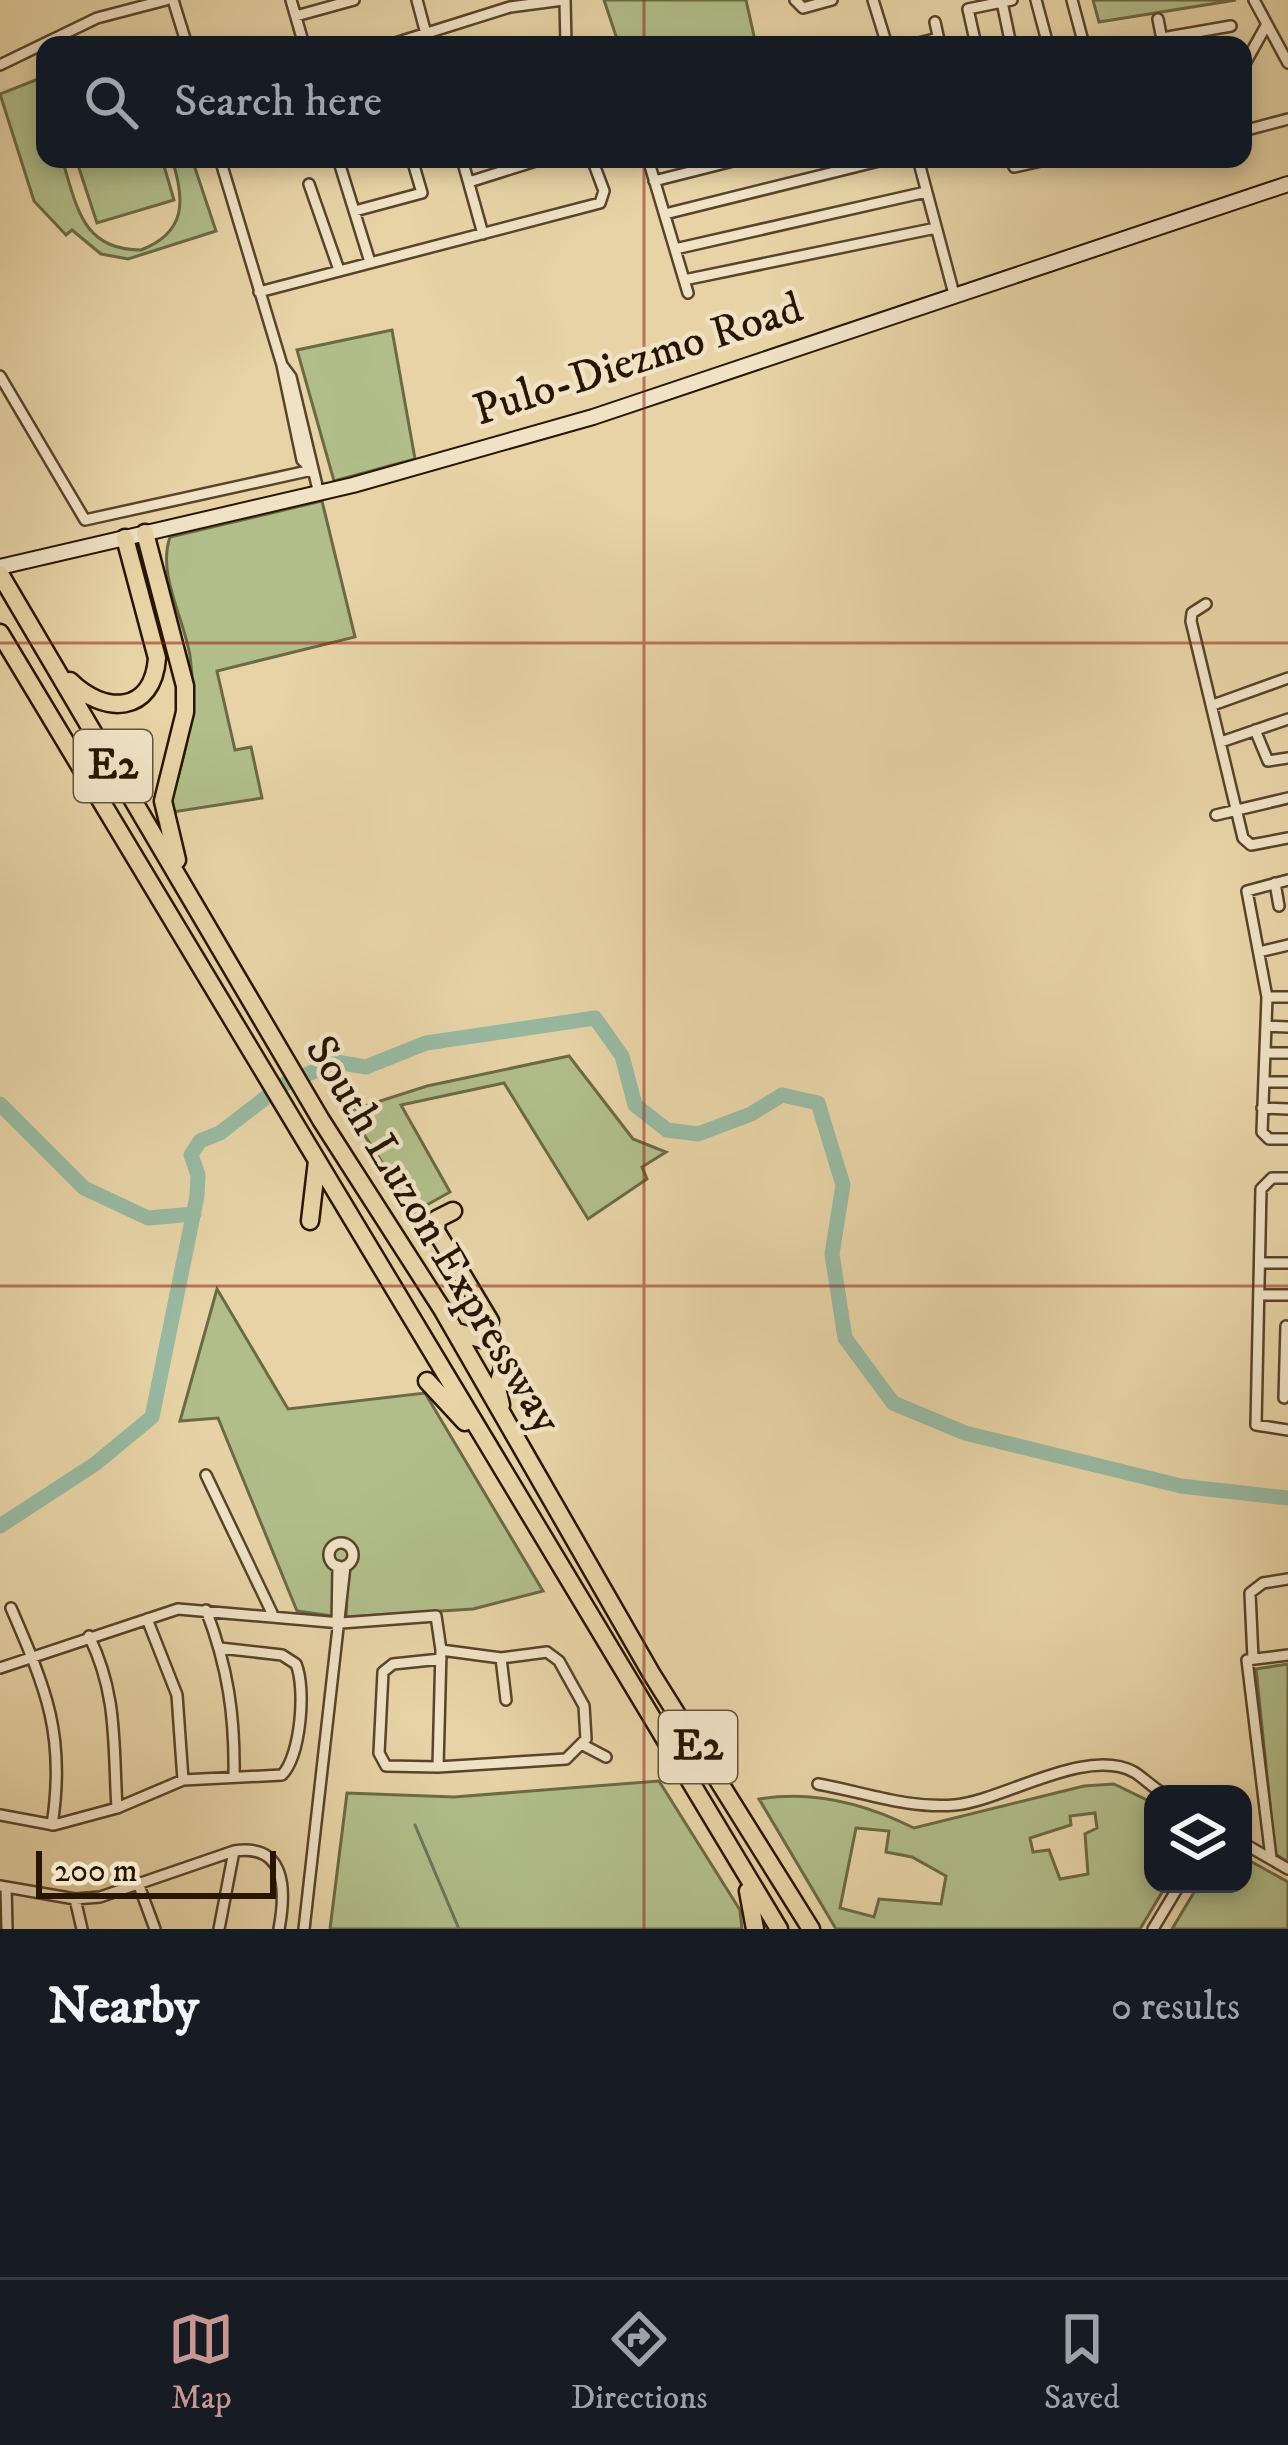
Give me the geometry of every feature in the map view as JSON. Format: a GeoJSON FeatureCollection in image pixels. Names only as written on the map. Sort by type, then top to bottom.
{"type":"FeatureCollection","features":[{"type":"Feature","properties":{"kind":"highway"},"geometry":{"type":"LineString","coordinates":[[145,533],[184,686],[185,712],[163,801],[184,884]]}},
{"type":"Feature","properties":{"kind":"highway"},"geometry":{"type":"LineString","coordinates":[[43,647],[92,700],[123,706],[147,694],[157,658],[125,538]]}},
{"type":"Feature","properties":{"kind":"highway","name":"South Luzon Expressway"},"geometry":{"type":"LineString","coordinates":[[0,570],[321,1120],[442,1310],[651,1673],[811,1929]]}},
{"type":"Feature","properties":{"kind":"highway","name":"South Luzon Expressway"},"geometry":{"type":"LineString","coordinates":[[0,633],[779,1929]]}},
{"type":"Feature","properties":{"kind":"highway"},"geometry":{"type":"LineString","coordinates":[[310,1221],[317,1160]]}},
{"type":"Feature","properties":{"kind":"highway"},"geometry":{"type":"LineString","coordinates":[[442,1310],[468,1340],[481,1339],[490,1328],[488,1313],[471,1296],[436,1231],[437,1220],[452,1211]]}},
{"type":"Feature","properties":{"kind":"highway"},"geometry":{"type":"LineString","coordinates":[[503,1368],[497,1388],[515,1439]]}},
{"type":"Feature","properties":{"kind":"highway"},"geometry":{"type":"LineString","coordinates":[[427,1381],[491,1448]]}},
{"type":"Feature","properties":{"kind":"highway"},"geometry":{"type":"LineString","coordinates":[[720,1831],[754,1904],[754,1929]]}},
{"type":"Feature","properties":{"kind":"main road","name":"Pulo-Diezmo Road"},"geometry":{"type":"LineString","coordinates":[[0,570],[319,494],[593,417],[1288,184]]}},
{"type":"Feature","properties":{"kind":"street"},"geometry":{"type":"LineString","coordinates":[[94,0],[97,18]]}},
{"type":"Feature","properties":{"kind":"street"},"geometry":{"type":"LineString","coordinates":[[60,36],[97,18],[170,0],[184,36]]}},
{"type":"Feature","properties":{"kind":"street"},"geometry":{"type":"LineString","coordinates":[[291,0],[302,36]]}},
{"type":"Feature","properties":{"kind":"street"},"geometry":{"type":"LineString","coordinates":[[296,16],[353,0]]}},
{"type":"Feature","properties":{"kind":"street"},"geometry":{"type":"LineString","coordinates":[[417,0],[427,36]]}},
{"type":"Feature","properties":{"kind":"street"},"geometry":{"type":"LineString","coordinates":[[438,36],[511,7],[564,0],[566,36]]}},
{"type":"Feature","properties":{"kind":"street"},"geometry":{"type":"LineString","coordinates":[[795,0],[802,8],[832,0]]}},
{"type":"Feature","properties":{"kind":"street"},"geometry":{"type":"LineString","coordinates":[[874,0],[884,36]]}},
{"type":"Feature","properties":{"kind":"street"},"geometry":{"type":"LineString","coordinates":[[1036,0],[1046,36]]}},
{"type":"Feature","properties":{"kind":"street"},"geometry":{"type":"LineString","coordinates":[[1072,0],[1082,36]]}},
{"type":"Feature","properties":{"kind":"street"},"geometry":{"type":"LineString","coordinates":[[1255,0],[1288,63]]}},
{"type":"Feature","properties":{"kind":"street"},"geometry":{"type":"LineString","coordinates":[[974,36],[968,9],[1007,1],[1011,36]]}},
{"type":"Feature","properties":{"kind":"street"},"geometry":{"type":"LineString","coordinates":[[1158,19],[1161,36]]}},
{"type":"Feature","properties":{"kind":"street"},"geometry":{"type":"LineString","coordinates":[[935,22],[938,36]]}},
{"type":"Feature","properties":{"kind":"street"},"geometry":{"type":"LineString","coordinates":[[1252,51],[1267,24]]}},
{"type":"Feature","properties":{"kind":"street"},"geometry":{"type":"LineString","coordinates":[[1185,36],[1231,26]]}},
{"type":"Feature","properties":{"kind":"street"},"geometry":{"type":"LineString","coordinates":[[0,65],[36,48]]}},
{"type":"Feature","properties":{"kind":"street"},"geometry":{"type":"LineString","coordinates":[[1252,126],[1288,119]]}},
{"type":"Feature","properties":{"kind":"street"},"geometry":{"type":"LineString","coordinates":[[223,168],[282,365],[291,377],[319,494]]}},
{"type":"Feature","properties":{"kind":"street"},"geometry":{"type":"LineString","coordinates":[[341,168],[370,262]]}},
{"type":"Feature","properties":{"kind":"street"},"geometry":{"type":"LineString","coordinates":[[355,211],[422,193],[415,168]]}},
{"type":"Feature","properties":{"kind":"street"},"geometry":{"type":"LineString","coordinates":[[465,168],[483,234]]}},
{"type":"Feature","properties":{"kind":"street"},"geometry":{"type":"LineString","coordinates":[[469,182],[513,168]]}},
{"type":"Feature","properties":{"kind":"street"},"geometry":{"type":"LineString","coordinates":[[259,292],[600,203],[604,191],[595,168]]}},
{"type":"Feature","properties":{"kind":"street"},"geometry":{"type":"LineString","coordinates":[[650,168],[688,293]]}},
{"type":"Feature","properties":{"kind":"street"},"geometry":{"type":"LineString","coordinates":[[654,182],[708,168]]}},
{"type":"Feature","properties":{"kind":"street"},"geometry":{"type":"LineString","coordinates":[[665,214],[850,168]]}},
{"type":"Feature","properties":{"kind":"street"},"geometry":{"type":"LineString","coordinates":[[920,168],[954,294]]}},
{"type":"Feature","properties":{"kind":"street"},"geometry":{"type":"LineString","coordinates":[[309,184],[339,270]]}},
{"type":"Feature","properties":{"kind":"street"},"geometry":{"type":"LineString","coordinates":[[675,250],[926,192]]}},
{"type":"Feature","properties":{"kind":"street"},"geometry":{"type":"LineString","coordinates":[[684,280],[936,228]]}},
{"type":"Feature","properties":{"kind":"street"},"geometry":{"type":"LineString","coordinates":[[0,376],[85,520],[312,470]]}},
{"type":"Feature","properties":{"kind":"street"},"geometry":{"type":"LineString","coordinates":[[1206,604],[1192,613],[1192,621],[1243,838],[1251,845],[1288,838]]}},
{"type":"Feature","properties":{"kind":"street"},"geometry":{"type":"LineString","coordinates":[[1213,705],[1288,677]]}},
{"type":"Feature","properties":{"kind":"street"},"geometry":{"type":"LineString","coordinates":[[1221,742],[1288,718]]}},
{"type":"Feature","properties":{"kind":"street"},"geometry":{"type":"LineString","coordinates":[[1255,730],[1268,761],[1288,758]]}},
{"type":"Feature","properties":{"kind":"street"},"geometry":{"type":"LineString","coordinates":[[1216,815],[1288,798]]}},
{"type":"Feature","properties":{"kind":"street"},"geometry":{"type":"LineString","coordinates":[[1288,880],[1247,891],[1267,998],[1262,1132],[1269,1139],[1288,1139]]}},
{"type":"Feature","properties":{"kind":"street"},"geometry":{"type":"LineString","coordinates":[[1275,884],[1279,906]]}},
{"type":"Feature","properties":{"kind":"street"},"geometry":{"type":"LineString","coordinates":[[1259,952],[1286,946],[1288,959]]}},
{"type":"Feature","properties":{"kind":"street"},"geometry":{"type":"LineString","coordinates":[[1267,998],[1288,997]]}},
{"type":"Feature","properties":{"kind":"street"},"geometry":{"type":"LineString","coordinates":[[1266,1026],[1288,1027]]}},
{"type":"Feature","properties":{"kind":"street"},"geometry":{"type":"LineString","coordinates":[[1265,1053],[1288,1053]]}},
{"type":"Feature","properties":{"kind":"street"},"geometry":{"type":"LineString","coordinates":[[1264,1082],[1288,1082]]}},
{"type":"Feature","properties":{"kind":"street"},"geometry":{"type":"LineString","coordinates":[[1262,1108],[1288,1109]]}},
{"type":"Feature","properties":{"kind":"street"},"geometry":{"type":"LineString","coordinates":[[1288,1178],[1271,1178],[1261,1189],[1256,1425],[1288,1430]]}},
{"type":"Feature","properties":{"kind":"street"},"geometry":{"type":"LineString","coordinates":[[1263,1263],[1288,1261]]}},
{"type":"Feature","properties":{"kind":"street"},"geometry":{"type":"LineString","coordinates":[[1262,1294],[1288,1295]]}},
{"type":"Feature","properties":{"kind":"street"},"geometry":{"type":"LineString","coordinates":[[1257,1396],[1286,1398],[1287,1326],[1259,1324]]}},
{"type":"Feature","properties":{"kind":"street"},"geometry":{"type":"LineString","coordinates":[[206,1475],[272,1613]]}},
{"type":"Feature","properties":{"kind":"street"},"geometry":{"type":"LineString","coordinates":[[304,1929],[342,1566]]}},
{"type":"Feature","properties":{"kind":"street"},"geometry":{"type":"LineString","coordinates":[[1253,1659],[1250,1593],[1263,1582],[1288,1580]]}},
{"type":"Feature","properties":{"kind":"street"},"geometry":{"type":"LineString","coordinates":[[11,1608],[58,1735],[60,1776],[52,1825]]}},
{"type":"Feature","properties":{"kind":"street"},"geometry":{"type":"LineString","coordinates":[[0,1667],[178,1609],[272,1613],[338,1626],[436,1616],[441,1654],[438,1767]]}},
{"type":"Feature","properties":{"kind":"street"},"geometry":{"type":"LineString","coordinates":[[206,1610],[236,1716],[234,1777]]}},
{"type":"Feature","properties":{"kind":"street"},"geometry":{"type":"LineString","coordinates":[[147,1618],[177,1695],[183,1780]]}},
{"type":"Feature","properties":{"kind":"street"},"geometry":{"type":"LineString","coordinates":[[89,1636],[107,1673],[118,1734],[117,1808]]}},
{"type":"Feature","properties":{"kind":"street"},"geometry":{"type":"LineString","coordinates":[[0,1815],[52,1825],[117,1808],[183,1780],[281,1774],[289,1768],[301,1682],[290,1658],[220,1648]]}},
{"type":"Feature","properties":{"kind":"street"},"geometry":{"type":"LineString","coordinates":[[535,1651],[559,1661],[584,1706],[583,1745],[566,1759],[536,1764],[386,1766],[379,1753],[383,1672],[393,1664],[441,1654],[500,1658],[535,1651]]}},
{"type":"Feature","properties":{"kind":"street"},"geometry":{"type":"LineString","coordinates":[[1270,1858],[1247,1660],[1288,1655]]}},
{"type":"Feature","properties":{"kind":"street"},"geometry":{"type":"LineString","coordinates":[[500,1658],[506,1700]]}},
{"type":"Feature","properties":{"kind":"street"},"geometry":{"type":"LineString","coordinates":[[583,1745],[606,1757]]}},
{"type":"Feature","properties":{"kind":"street"},"geometry":{"type":"LineString","coordinates":[[818,1784],[894,1803],[954,1805],[1025,1781],[1090,1768],[1121,1769],[1149,1785]]}},
{"type":"Feature","properties":{"kind":"street"},"geometry":{"type":"LineString","coordinates":[[1252,1848],[1288,1869]]}},
{"type":"Feature","properties":{"kind":"street"},"geometry":{"type":"LineString","coordinates":[[219,1929],[234,1851]]}},
{"type":"Feature","properties":{"kind":"street"},"geometry":{"type":"LineString","coordinates":[[8,1929],[3,1887],[75,1899],[234,1851],[262,1852],[278,1865],[286,1896],[279,1929]]}},
{"type":"Feature","properties":{"kind":"street"},"geometry":{"type":"LineString","coordinates":[[138,1883],[155,1929]]}},
{"type":"Feature","properties":{"kind":"street"},"geometry":{"type":"LineString","coordinates":[[1153,1929],[1175,1893]]}},
{"type":"Feature","properties":{"kind":"street"},"geometry":{"type":"LineString","coordinates":[[75,1899],[82,1929]]}},
{"type":"Feature","properties":{"kind":"green space"},"geometry":{"type":"Polygon","coordinates":[[[604,0],[746,0],[754,36],[616,36],[604,0]]]}},
{"type":"Feature","properties":{"kind":"green space"},"geometry":{"type":"Polygon","coordinates":[[[1093,0],[1236,0],[1099,22],[1093,0]]]}},
{"type":"Feature","properties":{"kind":"green space"},"geometry":{"type":"Polygon","coordinates":[[[36,80],[36,168],[65,168],[85,222],[106,243],[141,250],[167,234],[179,213],[174,168],[195,168],[216,231],[128,259],[101,254],[72,230],[66,235],[34,201],[0,94],[36,80]]]}},
{"type":"Feature","properties":{"kind":"green space"},"geometry":{"type":"Polygon","coordinates":[[[79,168],[165,168],[174,200],[97,223],[79,168]]]}},
{"type":"Feature","properties":{"kind":"green space"},"geometry":{"type":"Polygon","coordinates":[[[392,330],[415,459],[334,481],[297,350],[392,330]]]}},
{"type":"Feature","properties":{"kind":"green space"},"geometry":{"type":"Polygon","coordinates":[[[322,501],[355,637],[217,671],[235,750],[251,747],[262,798],[167,813],[184,755],[192,696],[190,656],[167,566],[170,537],[322,501]]]}},
{"type":"Feature","properties":{"kind":"green space"},"geometry":{"type":"Polygon","coordinates":[[[569,1056],[633,1139],[666,1152],[642,1167],[647,1179],[588,1219],[504,1083],[401,1105],[450,1192],[414,1212],[349,1111],[427,1086],[569,1056]]]}},
{"type":"Feature","properties":{"kind":"green space"},"geometry":{"type":"Polygon","coordinates":[[[217,1289],[288,1409],[425,1393],[543,1591],[473,1609],[346,1617],[348,1570],[333,1616],[297,1611],[218,1418],[180,1421],[217,1289]]]}},
{"type":"Feature","properties":{"kind":"green space"},"geometry":{"type":"Polygon","coordinates":[[[1288,1664],[1288,1862],[1275,1854],[1256,1669],[1288,1664]]]}},
{"type":"Feature","properties":{"kind":"green space"},"geometry":{"type":"Polygon","coordinates":[[[659,1781],[740,1910],[742,1929],[330,1929],[347,1793],[454,1797],[659,1781]]]}},
{"type":"Feature","properties":{"kind":"green space"},"geometry":{"type":"Polygon","coordinates":[[[1114,1784],[1144,1799],[1144,1893],[1162,1893],[1140,1929],[836,1929],[759,1799],[799,1796],[838,1801],[914,1828],[1084,1786],[1114,1784]],[[1095,1813],[1070,1816],[1071,1825],[1030,1838],[1033,1852],[1049,1850],[1060,1879],[1088,1874],[1085,1834],[1097,1828],[1095,1813]],[[856,1828],[840,1908],[874,1917],[879,1899],[941,1904],[946,1876],[912,1857],[886,1852],[889,1831],[856,1828]]]}},
{"type":"Feature","properties":{"kind":"green space"},"geometry":{"type":"Polygon","coordinates":[[[1252,1862],[1288,1882],[1288,1929],[1172,1929],[1194,1893],[1252,1893],[1252,1862]]]}},
{"type":"Feature","properties":{"kind":"waterway"},"geometry":{"type":"LineString","coordinates":[[0,1526],[95,1464],[152,1417],[197,1196],[198,1175],[191,1155],[200,1141],[220,1133],[282,1085],[336,1062],[366,1067],[426,1043],[595,1018],[622,1056],[635,1105],[667,1130],[698,1134],[751,1114],[782,1095],[818,1103],[843,1185],[832,1254],[845,1338],[893,1403],[965,1433],[1181,1486],[1288,1498]]}},
{"type":"Feature","properties":{"kind":"waterway"},"geometry":{"type":"LineString","coordinates":[[0,1104],[84,1188],[148,1218],[194,1214]]}},
{"type":"Feature","properties":{"kind":"waterway"},"geometry":{"type":"LineString","coordinates":[[415,1825],[459,1929]]}}]}
